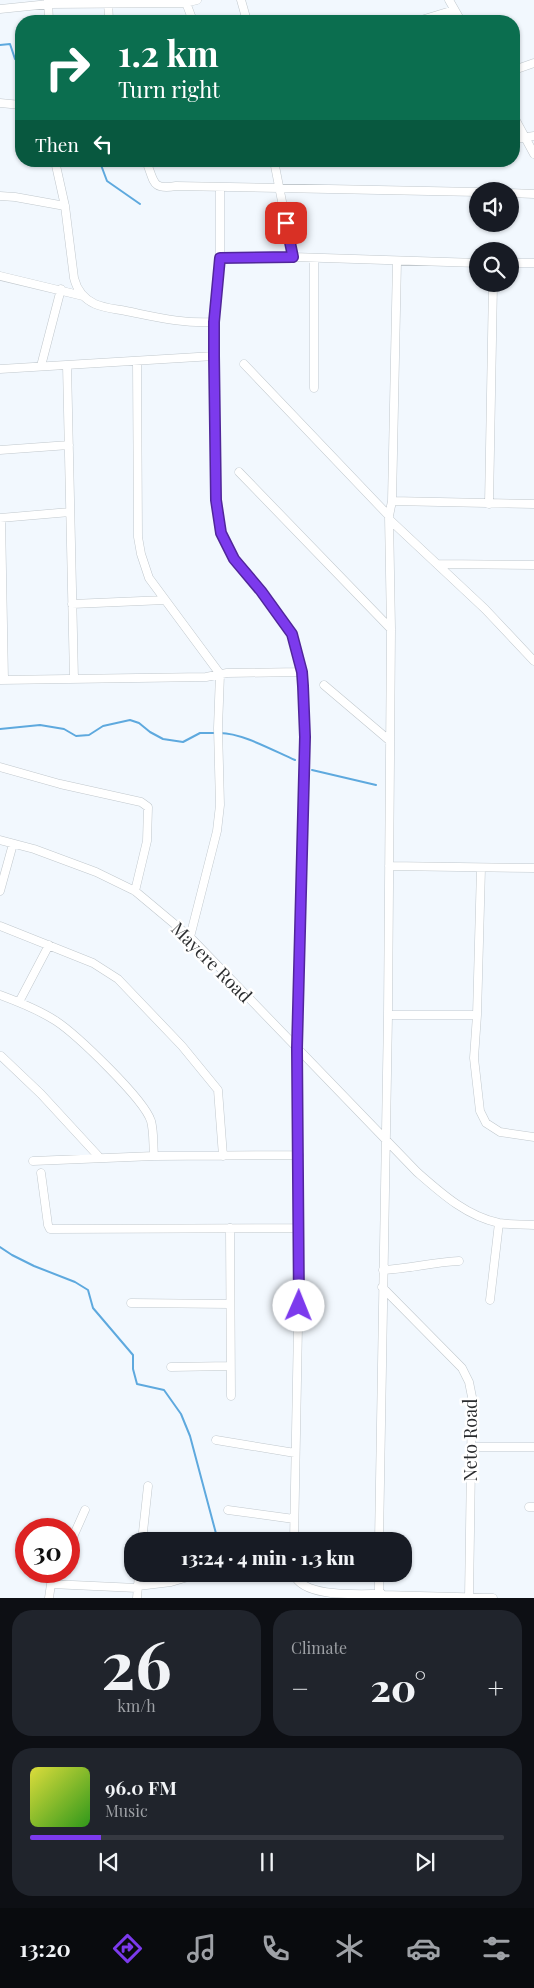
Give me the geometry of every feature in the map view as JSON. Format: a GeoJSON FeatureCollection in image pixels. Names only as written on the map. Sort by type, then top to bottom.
{"type":"FeatureCollection","features":[{"type":"Feature","properties":{"kind":"street"},"geometry":{"type":"LineString","coordinates":[[0,9],[49,2],[197,0]]}},
{"type":"Feature","properties":{"kind":"street"},"geometry":{"type":"LineString","coordinates":[[242,0],[246,15]]}},
{"type":"Feature","properties":{"kind":"street"},"geometry":{"type":"LineString","coordinates":[[449,0],[457,15]]}},
{"type":"Feature","properties":{"kind":"street"},"geometry":{"type":"LineString","coordinates":[[185,1],[191,15]]}},
{"type":"Feature","properties":{"kind":"street"},"geometry":{"type":"LineString","coordinates":[[49,2],[49,15]]}},
{"type":"Feature","properties":{"kind":"street"},"geometry":{"type":"LineString","coordinates":[[108,2],[109,15]]}},
{"type":"Feature","properties":{"kind":"street"},"geometry":{"type":"LineString","coordinates":[[438,15],[454,10]]}},
{"type":"Feature","properties":{"kind":"street"},"geometry":{"type":"LineString","coordinates":[[520,68],[534,63]]}},
{"type":"Feature","properties":{"kind":"street"},"geometry":{"type":"LineString","coordinates":[[0,103],[15,104]]}},
{"type":"Feature","properties":{"kind":"street"},"geometry":{"type":"LineString","coordinates":[[520,128],[534,154]]}},
{"type":"Feature","properties":{"kind":"street"},"geometry":{"type":"LineString","coordinates":[[520,138],[534,136]]}},
{"type":"Feature","properties":{"kind":"street"},"geometry":{"type":"LineString","coordinates":[[56,167],[65,206],[76,286],[83,296]]}},
{"type":"Feature","properties":{"kind":"street"},"geometry":{"type":"LineString","coordinates":[[149,167],[159,187],[469,192]]}},
{"type":"Feature","properties":{"kind":"street"},"geometry":{"type":"LineString","coordinates":[[275,167],[293,257]]}},
{"type":"Feature","properties":{"kind":"street"},"geometry":{"type":"LineString","coordinates":[[220,187],[220,258],[214,322],[214,356],[216,500],[221,533],[234,559],[261,591],[292,634],[302,672],[305,737],[297,1048],[299,1341],[294,1532]]}},
{"type":"Feature","properties":{"kind":"street"},"geometry":{"type":"LineString","coordinates":[[519,193],[534,194]]}},
{"type":"Feature","properties":{"kind":"street"},"geometry":{"type":"LineString","coordinates":[[0,196],[65,206]]}},
{"type":"Feature","properties":{"kind":"street"},"geometry":{"type":"LineString","coordinates":[[220,258],[293,257],[469,262]]}},
{"type":"Feature","properties":{"kind":"street"},"geometry":{"type":"LineString","coordinates":[[314,258],[314,388]]}},
{"type":"Feature","properties":{"kind":"street"},"geometry":{"type":"LineString","coordinates":[[379,1532],[388,1015],[390,519],[392,501],[397,261]]}},
{"type":"Feature","properties":{"kind":"street"},"geometry":{"type":"LineString","coordinates":[[519,263],[534,263]]}},
{"type":"Feature","properties":{"kind":"street"},"geometry":{"type":"LineString","coordinates":[[0,277],[63,290],[83,296],[96,304],[167,320],[191,324],[214,322]]}},
{"type":"Feature","properties":{"kind":"street"},"geometry":{"type":"LineString","coordinates":[[63,290],[76,286]]}},
{"type":"Feature","properties":{"kind":"street"},"geometry":{"type":"LineString","coordinates":[[41,366],[63,290]]}},
{"type":"Feature","properties":{"kind":"street"},"geometry":{"type":"LineString","coordinates":[[489,504],[493,292]]}},
{"type":"Feature","properties":{"kind":"street"},"geometry":{"type":"LineString","coordinates":[[0,369],[214,356]]}},
{"type":"Feature","properties":{"kind":"street"},"geometry":{"type":"LineString","coordinates":[[137,360],[138,537],[141,554],[148,578],[220,674],[218,728],[220,805],[217,831],[190,937]]}},
{"type":"Feature","properties":{"kind":"street"},"geometry":{"type":"LineString","coordinates":[[244,364],[390,519],[438,564],[534,661]]}},
{"type":"Feature","properties":{"kind":"street"},"geometry":{"type":"LineString","coordinates":[[67,365],[74,679]]}},
{"type":"Feature","properties":{"kind":"street"},"geometry":{"type":"LineString","coordinates":[[0,450],[69,445]]}},
{"type":"Feature","properties":{"kind":"street"},"geometry":{"type":"LineString","coordinates":[[239,472],[391,629]]}},
{"type":"Feature","properties":{"kind":"street"},"geometry":{"type":"LineString","coordinates":[[392,501],[534,504]]}},
{"type":"Feature","properties":{"kind":"street"},"geometry":{"type":"LineString","coordinates":[[70,512],[1,518],[2,680],[206,677],[220,674],[302,672]]}},
{"type":"Feature","properties":{"kind":"street"},"geometry":{"type":"LineString","coordinates":[[438,564],[534,564]]}},
{"type":"Feature","properties":{"kind":"street"},"geometry":{"type":"LineString","coordinates":[[72,604],[165,600]]}},
{"type":"Feature","properties":{"kind":"street"},"geometry":{"type":"LineString","coordinates":[[324,685],[390,741]]}},
{"type":"Feature","properties":{"kind":"street"},"geometry":{"type":"LineString","coordinates":[[0,768],[141,802],[148,808],[147,842],[135,891]]}},
{"type":"Feature","properties":{"kind":"street","name":"Mayere Road"},"geometry":{"type":"LineString","coordinates":[[0,840],[96,872],[135,891],[190,937],[416,1172],[464,1210],[498,1223],[534,1225]]}},
{"type":"Feature","properties":{"kind":"street"},"geometry":{"type":"LineString","coordinates":[[0,891],[13,844]]}},
{"type":"Feature","properties":{"kind":"street"},"geometry":{"type":"LineString","coordinates":[[389,866],[534,868]]}},
{"type":"Feature","properties":{"kind":"street"},"geometry":{"type":"LineString","coordinates":[[481,868],[474,1058],[480,1111],[486,1123],[500,1132],[534,1137]]}},
{"type":"Feature","properties":{"kind":"street"},"geometry":{"type":"LineString","coordinates":[[0,926],[93,963],[118,979],[182,1046],[218,1090],[222,1156]]}},
{"type":"Feature","properties":{"kind":"street"},"geometry":{"type":"LineString","coordinates":[[18,1002],[48,945]]}},
{"type":"Feature","properties":{"kind":"street"},"geometry":{"type":"LineString","coordinates":[[0,995],[56,1021],[80,1040],[140,1102],[151,1122],[154,1156]]}},
{"type":"Feature","properties":{"kind":"street"},"geometry":{"type":"LineString","coordinates":[[388,1015],[477,1015]]}},
{"type":"Feature","properties":{"kind":"street"},"geometry":{"type":"LineString","coordinates":[[1,1056],[41,1094],[100,1158]]}},
{"type":"Feature","properties":{"kind":"street"},"geometry":{"type":"LineString","coordinates":[[33,1161],[154,1156],[299,1155]]}},
{"type":"Feature","properties":{"kind":"street"},"geometry":{"type":"LineString","coordinates":[[41,1173],[50,1230],[299,1228]]}},
{"type":"Feature","properties":{"kind":"street"},"geometry":{"type":"LineString","coordinates":[[490,1300],[498,1223]]}},
{"type":"Feature","properties":{"kind":"street"},"geometry":{"type":"LineString","coordinates":[[230,1228],[231,1396]]}},
{"type":"Feature","properties":{"kind":"street"},"geometry":{"type":"LineString","coordinates":[[383,1270],[459,1261]]}},
{"type":"Feature","properties":{"kind":"street","name":"Neto Road"},"geometry":{"type":"LineString","coordinates":[[382,1287],[462,1368],[469,1382],[472,1397],[468,1598]]}},
{"type":"Feature","properties":{"kind":"street"},"geometry":{"type":"LineString","coordinates":[[131,1303],[230,1304]]}},
{"type":"Feature","properties":{"kind":"street"},"geometry":{"type":"LineString","coordinates":[[171,1367],[230,1366]]}},
{"type":"Feature","properties":{"kind":"street"},"geometry":{"type":"LineString","coordinates":[[216,1440],[295,1453]]}},
{"type":"Feature","properties":{"kind":"street"},"geometry":{"type":"LineString","coordinates":[[471,1447],[534,1447]]}},
{"type":"Feature","properties":{"kind":"street"},"geometry":{"type":"LineString","coordinates":[[143,1532],[148,1486]]}},
{"type":"Feature","properties":{"kind":"street"},"geometry":{"type":"LineString","coordinates":[[80,1521],[85,1510]]}},
{"type":"Feature","properties":{"kind":"street"},"geometry":{"type":"LineString","coordinates":[[228,1510],[294,1519]]}},
{"type":"Feature","properties":{"kind":"street"},"geometry":{"type":"LineString","coordinates":[[137,1598],[138,1582]]}},
{"type":"Feature","properties":{"kind":"street"},"geometry":{"type":"LineString","coordinates":[[49,1598],[51,1584],[138,1587],[171,1582]]}},
{"type":"Feature","properties":{"kind":"street"},"geometry":{"type":"LineString","coordinates":[[298,1582],[312,1590],[344,1596],[379,1590],[468,1598],[492,1598]]}},
{"type":"Feature","properties":{"kind":"street"},"geometry":{"type":"LineString","coordinates":[[379,1582],[379,1590]]}},
{"type":"Feature","properties":{"kind":"waterway"},"geometry":{"type":"LineString","coordinates":[[0,45],[10,44],[15,59]]}},
{"type":"Feature","properties":{"kind":"waterway"},"geometry":{"type":"LineString","coordinates":[[102,167],[107,181],[140,204]]}},
{"type":"Feature","properties":{"kind":"waterway"},"geometry":{"type":"LineString","coordinates":[[0,729],[40,725],[64,729],[76,736],[89,735],[103,726],[130,720],[139,723],[163,739],[183,742],[200,733],[215,733]]}},
{"type":"Feature","properties":{"kind":"waterway"},"geometry":{"type":"LineString","coordinates":[[220,733],[248,739],[295,760]]}},
{"type":"Feature","properties":{"kind":"waterway"},"geometry":{"type":"LineString","coordinates":[[312,770],[376,785]]}},
{"type":"Feature","properties":{"kind":"waterway"},"geometry":{"type":"LineString","coordinates":[[0,1247],[34,1266],[75,1282],[88,1290],[93,1308],[133,1355],[133,1369],[137,1384],[164,1390],[181,1414],[190,1436],[216,1532]]}},
{"type":"Feature","properties":{"kind":"route"},"geometry":{"type":"LineString","coordinates":[[286,223],[293,257],[220,258],[214,322],[214,356],[216,500],[221,533],[234,559],[261,591],[292,634],[302,672],[305,737],[297,1048],[299,1306]]}}]}
